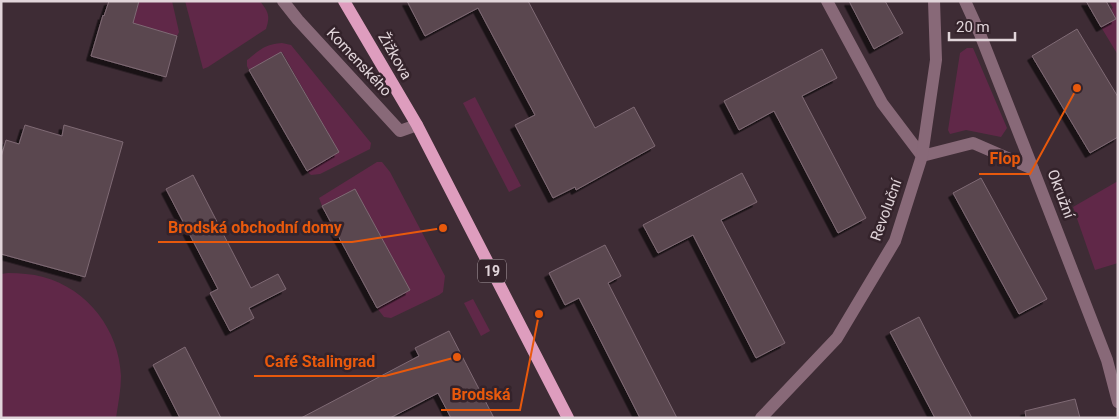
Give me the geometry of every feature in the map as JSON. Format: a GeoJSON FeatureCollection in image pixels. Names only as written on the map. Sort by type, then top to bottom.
{"type":"FeatureCollection","features":[{"type":"Feature","properties":{"kind":"main road","name":"Žižkova"},"geometry":{"type":"LineString","coordinates":[[346,2],[416,125]]}},
{"type":"Feature","properties":{"kind":"main road","name":"19"},"geometry":{"type":"LineString","coordinates":[[416,125],[568,418]]}},
{"type":"Feature","properties":{"kind":"street","name":"Komenského"},"geometry":{"type":"LineString","coordinates":[[283,1],[298,20],[400,131],[416,125]]}},
{"type":"Feature","properties":{"kind":"street"},"geometry":{"type":"LineString","coordinates":[[827,1],[882,103],[922,156],[973,143],[1034,169]]}},
{"type":"Feature","properties":{"kind":"street","name":"Revoluční"},"geometry":{"type":"LineString","coordinates":[[761,418],[837,338],[895,240],[922,156],[936,60],[934,1]]}},
{"type":"Feature","properties":{"kind":"street","name":"Okružní"},"geometry":{"type":"LineString","coordinates":[[965,1],[1034,169],[1107,360],[1118,402]]}},
{"type":"Feature","properties":{"kind":"shaded area"},"geometry":{"type":"Polygon","coordinates":[[[139,1],[172,1],[179,32],[177,36],[133,23],[139,1]]]}},
{"type":"Feature","properties":{"kind":"shaded area"},"geometry":{"type":"Polygon","coordinates":[[[185,1],[260,1],[268,15],[266,29],[203,69],[185,1]]]}},
{"type":"Feature","properties":{"kind":"shaded area"},"geometry":{"type":"Polygon","coordinates":[[[1109,1],[1118,1],[1118,55],[1101,27],[1116,19],[1109,1]]]}},
{"type":"Feature","properties":{"kind":"shaded area"},"geometry":{"type":"Polygon","coordinates":[[[282,43],[291,45],[371,143],[370,149],[320,174],[311,175],[307,171],[339,152],[282,52],[249,70],[247,66],[247,60],[259,50],[282,43]]]}},
{"type":"Feature","properties":{"kind":"shaded area"},"geometry":{"type":"Polygon","coordinates":[[[967,48],[973,48],[1007,128],[1001,137],[966,130],[950,134],[948,130],[960,53],[967,48]]]}},
{"type":"Feature","properties":{"kind":"shaded area"},"geometry":{"type":"Polygon","coordinates":[[[475,97],[521,186],[509,192],[463,103],[475,97]]]}},
{"type":"Feature","properties":{"kind":"shaded area"},"geometry":{"type":"Polygon","coordinates":[[[377,162],[382,162],[390,172],[445,276],[443,292],[391,318],[384,317],[377,308],[410,290],[355,189],[322,206],[319,198],[377,162]]]}},
{"type":"Feature","properties":{"kind":"shaded area"},"geometry":{"type":"Polygon","coordinates":[[[1118,181],[1118,263],[1095,270],[1073,207],[1118,181]]]}},
{"type":"Feature","properties":{"kind":"shaded area"},"geometry":{"type":"Polygon","coordinates":[[[1,274],[35,275],[59,283],[87,301],[98,314],[114,343],[119,359],[121,381],[116,418],[1,418],[1,274]]]}},
{"type":"Feature","properties":{"kind":"shaded area"},"geometry":{"type":"Polygon","coordinates":[[[473,299],[490,331],[481,336],[464,303],[473,299]]]}},
{"type":"Feature","properties":{"kind":"building"},"geometry":{"type":"Polygon","coordinates":[[[109,1],[139,1],[133,23],[177,36],[166,77],[91,56],[109,1]]]}},
{"type":"Feature","properties":{"kind":"building"},"geometry":{"type":"Polygon","coordinates":[[[407,1],[528,1],[595,128],[634,107],[655,146],[576,190],[575,187],[553,198],[515,125],[535,115],[478,8],[425,36],[407,1]]]}},
{"type":"Feature","properties":{"kind":"building"},"geometry":{"type":"Polygon","coordinates":[[[849,1],[885,1],[903,33],[874,49],[849,1]]]}},
{"type":"Feature","properties":{"kind":"building"},"geometry":{"type":"Polygon","coordinates":[[[1086,1],[1106,1],[1116,19],[1101,27],[1086,1]]]}},
{"type":"Feature","properties":{"kind":"building"},"geometry":{"type":"Polygon","coordinates":[[[1077,29],[1118,97],[1118,137],[1090,153],[1032,56],[1077,29]]]}},
{"type":"Feature","properties":{"kind":"building"},"geometry":{"type":"Polygon","coordinates":[[[822,49],[837,78],[802,96],[866,218],[838,233],[774,111],[739,130],[724,101],[822,49]]]}},
{"type":"Feature","properties":{"kind":"building"},"geometry":{"type":"Polygon","coordinates":[[[281,52],[339,152],[307,171],[249,70],[281,52]]]}},
{"type":"Feature","properties":{"kind":"building"},"geometry":{"type":"Polygon","coordinates":[[[25,125],[62,136],[64,125],[123,142],[85,277],[1,254],[1,157],[6,140],[19,144],[25,125]]]}},
{"type":"Feature","properties":{"kind":"building"},"geometry":{"type":"Polygon","coordinates":[[[742,173],[757,202],[721,220],[785,343],[756,358],[693,235],[658,253],[643,225],[742,173]]]}},
{"type":"Feature","properties":{"kind":"building"},"geometry":{"type":"Polygon","coordinates":[[[193,175],[251,288],[278,274],[286,289],[249,308],[254,318],[230,331],[210,293],[218,289],[166,189],[193,175]]]}},
{"type":"Feature","properties":{"kind":"building"},"geometry":{"type":"Polygon","coordinates":[[[981,178],[1047,299],[1019,314],[953,193],[981,178]]]}},
{"type":"Feature","properties":{"kind":"building"},"geometry":{"type":"Polygon","coordinates":[[[355,189],[410,290],[377,308],[322,206],[355,189]]]}},
{"type":"Feature","properties":{"kind":"building"},"geometry":{"type":"Polygon","coordinates":[[[605,245],[621,276],[608,283],[677,418],[640,418],[579,298],[565,305],[549,273],[605,245]]]}},
{"type":"Feature","properties":{"kind":"building"},"geometry":{"type":"Polygon","coordinates":[[[919,317],[972,418],[935,418],[890,332],[919,317]]]}},
{"type":"Feature","properties":{"kind":"building"},"geometry":{"type":"Polygon","coordinates":[[[449,331],[494,418],[451,418],[438,393],[390,418],[301,418],[419,356],[415,348],[449,331]]]}},
{"type":"Feature","properties":{"kind":"building"},"geometry":{"type":"Polygon","coordinates":[[[185,347],[221,418],[180,418],[153,365],[185,347]]]}},
{"type":"Feature","properties":{"kind":"building"},"geometry":{"type":"Polygon","coordinates":[[[1075,399],[1080,418],[1026,418],[1025,411],[1075,399]]]}},
{"type":"Feature","properties":{"kind":"place","name":"Flop"},"geometry":{"type":"Point","coordinates":[1077,88]}},
{"type":"Feature","properties":{"kind":"place","name":"Brodská obchodní domy"},"geometry":{"type":"Point","coordinates":[443,228]}},
{"type":"Feature","properties":{"kind":"place","name":"Brodská"},"geometry":{"type":"Point","coordinates":[539,314]}},
{"type":"Feature","properties":{"kind":"place","name":"Café Stalingrad"},"geometry":{"type":"Point","coordinates":[457,357]}}]}
